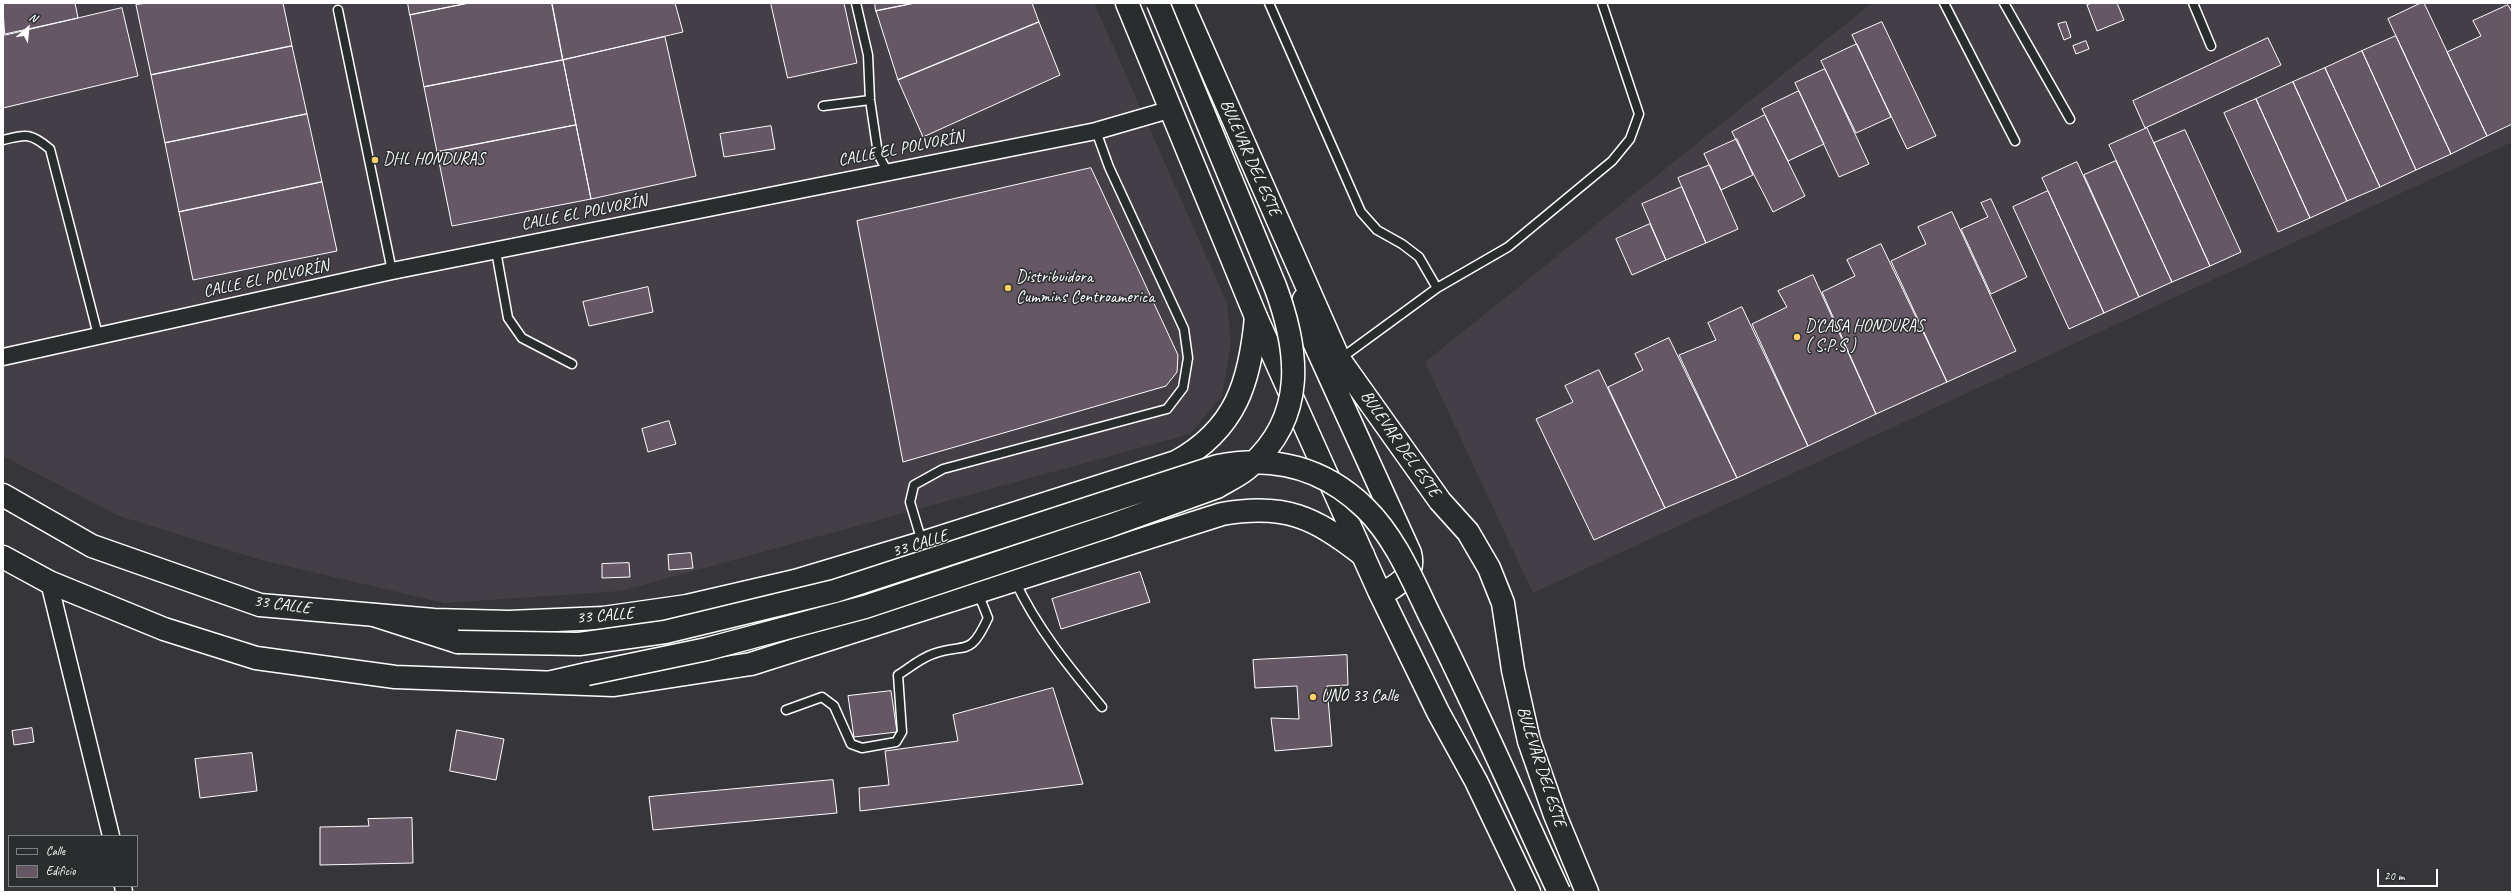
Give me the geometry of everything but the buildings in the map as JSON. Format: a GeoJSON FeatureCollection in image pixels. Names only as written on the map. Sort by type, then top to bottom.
{"type":"FeatureCollection","features":[{"type":"Feature","properties":{"kind":"main road"},"geometry":{"type":"LineString","coordinates":[[1128,3],[1256,317],[1363,555],[1438,712],[1476,781],[1528,892]]}},
{"type":"Feature","properties":{"kind":"main road"},"geometry":{"type":"LineString","coordinates":[[552,682],[707,649],[865,607],[997,564],[1216,487],[1249,467],[1267,449],[1281,427],[1291,400],[1293,377],[1289,331],[1275,286],[1158,3]]}},
{"type":"Feature","properties":{"kind":"main road","name":"BULEVAR DEL ESTE"},"geometry":{"type":"LineString","coordinates":[[1182,3],[1339,359],[1440,501],[1468,532],[1489,568],[1503,603],[1513,670],[1529,741],[1555,815],[1587,892]]}},
{"type":"Feature","properties":{"kind":"main road"},"geometry":{"type":"LineString","coordinates":[[1300,272],[1309,331],[1410,553],[1412,562],[1409,575],[1381,595]]}},
{"type":"Feature","properties":{"kind":"main road","name":"33 CALLE"},"geometry":{"type":"LineString","coordinates":[[3,495],[92,546],[260,605],[434,620],[509,622],[603,618],[687,606],[795,581],[922,543],[1158,469],[1176,462],[1205,444],[1227,418],[1237,401],[1250,360],[1256,317]]}},
{"type":"Feature","properties":{"kind":"main road"},"geometry":{"type":"LineString","coordinates":[[374,615],[458,642],[579,644],[665,632],[835,592],[1218,466],[1244,461],[1267,461],[1290,466],[1331,481],[1350,494],[1366,509],[1390,539],[1444,644],[1559,892]]}},
{"type":"Feature","properties":{"kind":"main road"},"geometry":{"type":"LineString","coordinates":[[1158,469],[1177,527]]}},
{"type":"Feature","properties":{"kind":"main road"},"geometry":{"type":"LineString","coordinates":[[3,557],[49,582],[164,629],[256,658],[395,677],[614,685],[751,664],[1120,548],[1177,527],[1243,510],[1281,511],[1316,523],[1363,555]]}},
{"type":"Feature","properties":{"kind":"street","name":"CALLE EL POLVORÍN"},"geometry":{"type":"LineString","coordinates":[[3,357],[392,271],[887,171],[1096,131],[1172,109]]}},
{"type":"Feature","properties":{"kind":"street"},"geometry":{"type":"LineString","coordinates":[[49,582],[111,835]]}},
{"type":"Feature","properties":{"kind":"lane"},"geometry":{"type":"LineString","coordinates":[[856,3],[868,55],[870,100],[878,154],[887,171]]}},
{"type":"Feature","properties":{"kind":"lane"},"geometry":{"type":"LineString","coordinates":[[1270,3],[1361,212],[1377,230],[1402,244],[1419,256],[1437,288]]}},
{"type":"Feature","properties":{"kind":"lane"},"geometry":{"type":"LineString","coordinates":[[1339,359],[1437,288],[1508,246],[1612,161],[1630,139],[1639,114],[1602,3]]}},
{"type":"Feature","properties":{"kind":"lane"},"geometry":{"type":"LineString","coordinates":[[1944,3],[2015,141]]}},
{"type":"Feature","properties":{"kind":"lane"},"geometry":{"type":"LineString","coordinates":[[2004,3],[2070,119]]}},
{"type":"Feature","properties":{"kind":"lane"},"geometry":{"type":"LineString","coordinates":[[2193,3],[2212,46]]}},
{"type":"Feature","properties":{"kind":"lane"},"geometry":{"type":"LineString","coordinates":[[338,10],[392,271]]}},
{"type":"Feature","properties":{"kind":"lane"},"geometry":{"type":"LineString","coordinates":[[823,106],[870,100]]}},
{"type":"Feature","properties":{"kind":"lane"},"geometry":{"type":"LineString","coordinates":[[922,543],[910,502],[914,485],[943,469],[1167,409],[1183,388],[1188,358],[1184,329],[1109,167],[1096,131]]}},
{"type":"Feature","properties":{"kind":"lane"},"geometry":{"type":"LineString","coordinates":[[3,140],[26,135],[36,137],[50,149],[98,335]]}},
{"type":"Feature","properties":{"kind":"lane"},"geometry":{"type":"LineString","coordinates":[[496,251],[508,318],[522,338],[572,364]]}},
{"type":"Feature","properties":{"kind":"lane"},"geometry":{"type":"LineString","coordinates":[[1015,581],[1026,604],[1053,648],[1102,707]]}},
{"type":"Feature","properties":{"kind":"lane"},"geometry":{"type":"LineString","coordinates":[[786,710],[822,697],[834,706],[851,744],[862,748],[896,742],[902,732],[898,675],[932,654],[966,649],[980,635],[988,618],[978,593]]}},
{"type":"Feature","properties":{"kind":"shaded area"},"geometry":{"type":"Polygon","coordinates":[[[3,3],[1094,3],[1227,303],[1231,343],[1222,396],[1190,434],[621,591],[444,603],[261,560],[119,516],[3,456],[3,3]]]}},
{"type":"Feature","properties":{"kind":"shaded area"},"geometry":{"type":"Polygon","coordinates":[[[1872,3],[2512,3],[2512,142],[1533,593],[1425,362],[1872,3]]]}},
{"type":"Feature","properties":{"kind":"place","name":"DHL HONDURAS"},"geometry":{"type":"Point","coordinates":[375,160]}},
{"type":"Feature","properties":{"kind":"place","name":"Distribuidora Cummins Centroamerica"},"geometry":{"type":"Point","coordinates":[1008,288]}},
{"type":"Feature","properties":{"kind":"place","name":"D'CASA HONDURAS ( S.P.S )"},"geometry":{"type":"Point","coordinates":[1797,337]}},
{"type":"Feature","properties":{"kind":"place","name":"UNO 33 Calle"},"geometry":{"type":"Point","coordinates":[1313,697]}}]}
